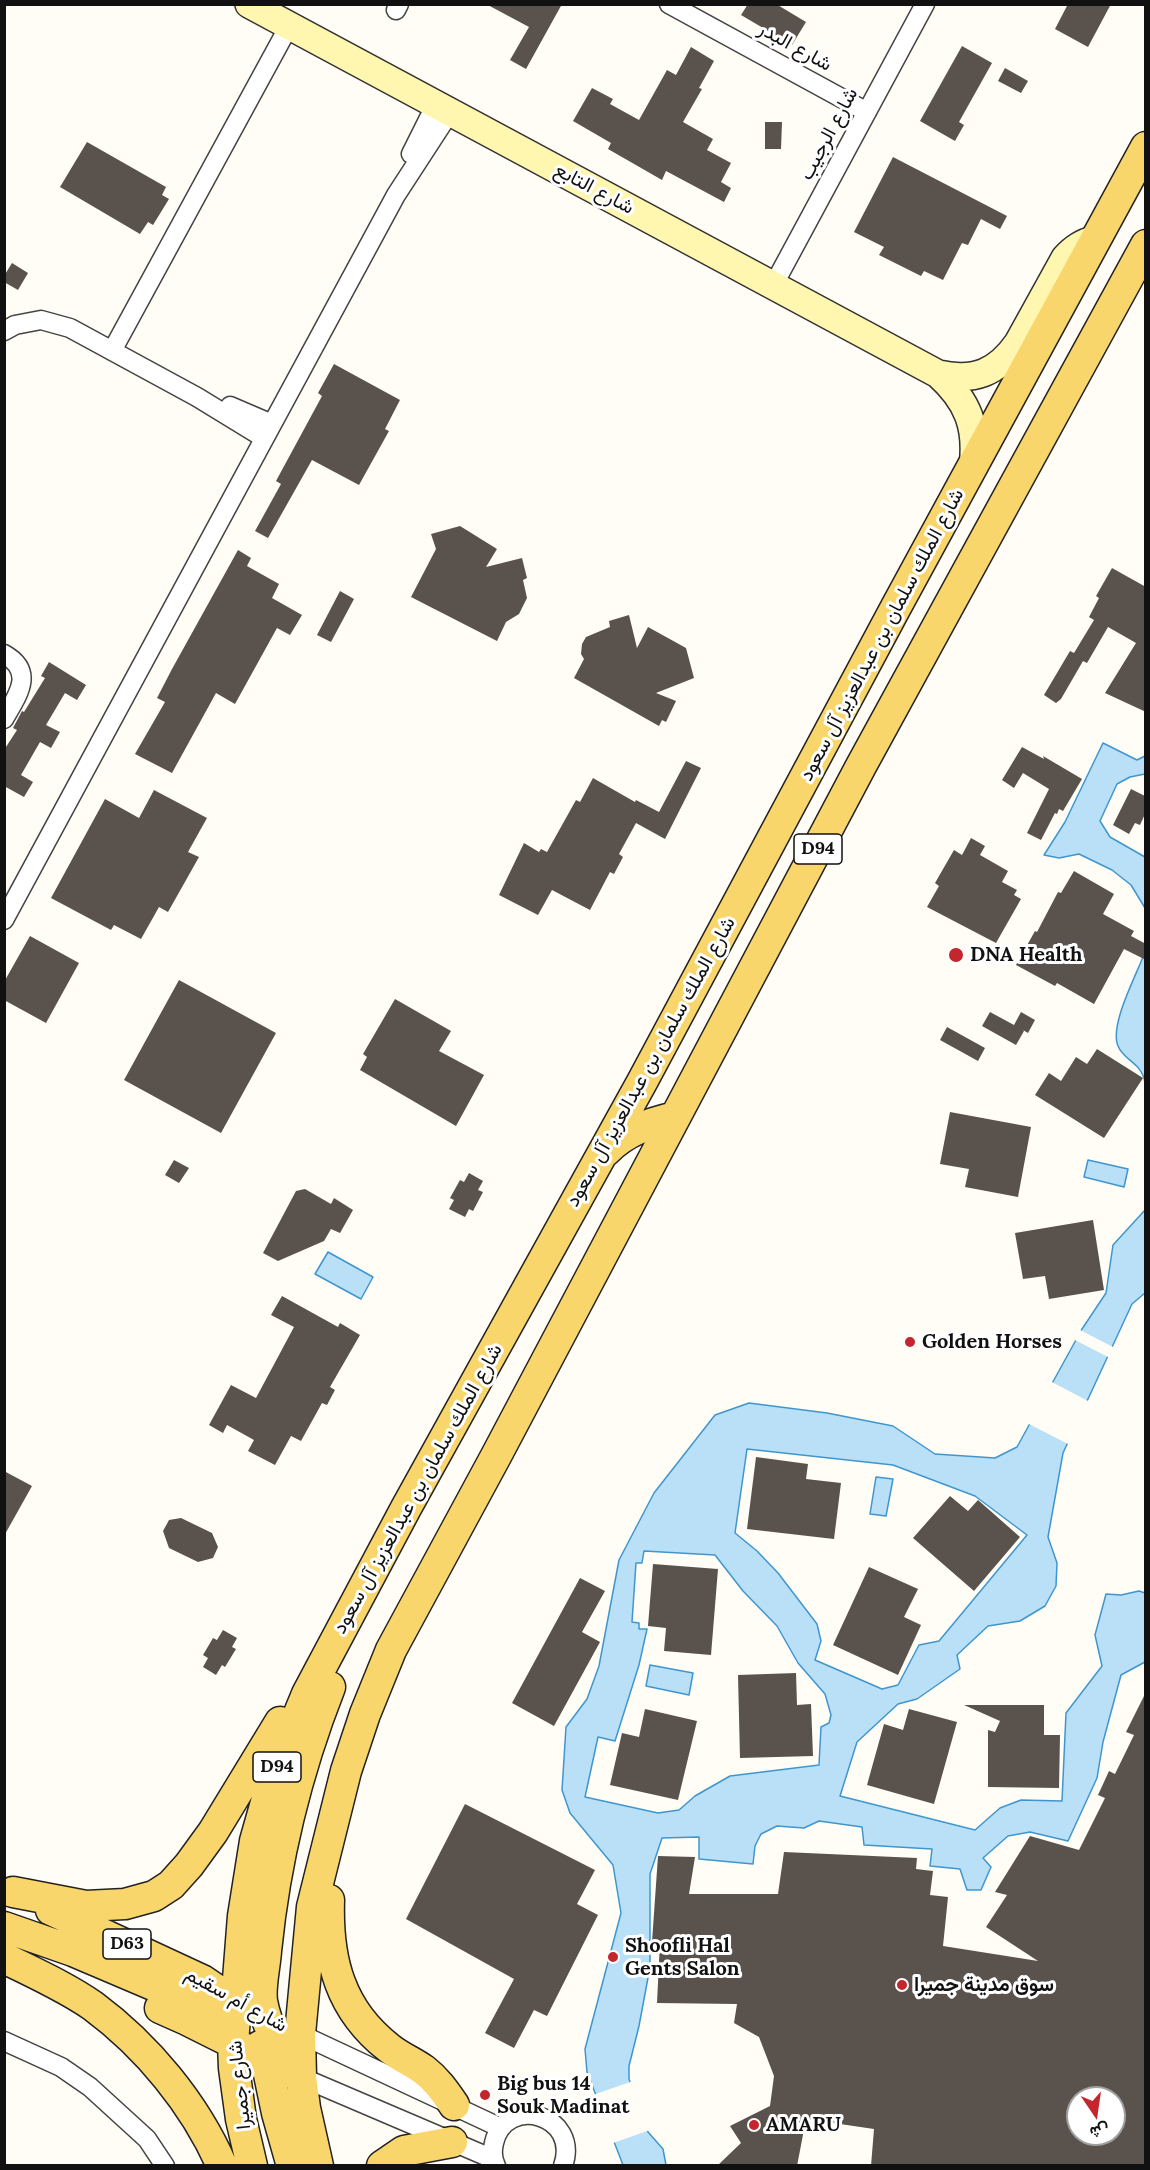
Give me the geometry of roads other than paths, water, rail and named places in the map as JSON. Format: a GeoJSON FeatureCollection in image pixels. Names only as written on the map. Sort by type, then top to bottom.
{"type":"FeatureCollection","features":[{"type":"Feature","properties":{"kind":"main road","name":"شارع الملك سلمان بن عبدالعزيز آل سعود"},"geometry":{"type":"LineString","coordinates":[[384,1550],[642,1082],[1146,147]]}},
{"type":"Feature","properties":{"kind":"main road","name":"D94"},"geometry":{"type":"LineString","coordinates":[[318,2166],[305,2108],[300,2034],[312,1907],[356,1742],[390,1650],[861,766],[1146,244]]}},
{"type":"Feature","properties":{"kind":"main road"},"geometry":{"type":"LineString","coordinates":[[597,1160],[610,1147],[633,1131],[675,1117]]}},
{"type":"Feature","properties":{"kind":"main road"},"geometry":{"type":"LineString","coordinates":[[9,1890],[86,1906],[125,1904],[154,1896],[178,1879],[213,1832],[384,1550]]}},
{"type":"Feature","properties":{"kind":"main road","name":"شارع جميرا"},"geometry":{"type":"LineString","coordinates":[[252,2166],[236,2094],[233,2043],[255,2008],[282,1846],[298,1783],[327,1695],[384,1550]]}},
{"type":"Feature","properties":{"kind":"main road"},"geometry":{"type":"LineString","coordinates":[[331,1830],[328,1937],[337,1977],[345,1995],[359,2018],[377,2038],[425,2071],[442,2086],[454,2105]]}},
{"type":"Feature","properties":{"kind":"main road","name":"شارع أم سقيم"},"geometry":{"type":"LineString","coordinates":[[9,1890],[202,1980],[300,2034]]}},
{"type":"Feature","properties":{"kind":"main road"},"geometry":{"type":"LineString","coordinates":[[292,2166],[266,2060],[253,2032],[255,2008],[281,1983],[295,1954],[312,1907]]}},
{"type":"Feature","properties":{"kind":"main road"},"geometry":{"type":"LineString","coordinates":[[4,1927],[73,1951],[193,2002],[214,2006],[255,2008]]}},
{"type":"Feature","properties":{"kind":"main road","name":"شارع أم سقيم"},"geometry":{"type":"LineString","coordinates":[[4,1944],[187,2020],[302,2077]]}},
{"type":"Feature","properties":{"kind":"main road"},"geometry":{"type":"LineString","coordinates":[[4,1958],[69,1991],[112,2021],[171,2082],[203,2130],[222,2166]]}},
{"type":"Feature","properties":{"kind":"main road"},"geometry":{"type":"LineString","coordinates":[[255,2008],[285,2058],[302,2077]]}},
{"type":"Feature","properties":{"kind":"main road"},"geometry":{"type":"LineString","coordinates":[[241,2120],[252,2105],[261,2102],[269,2104],[277,2112]]}},
{"type":"Feature","properties":{"kind":"main road"},"geometry":{"type":"LineString","coordinates":[[382,2166],[404,2151],[452,2142]]}},
{"type":"Feature","properties":{"kind":"street","name":"شارع التابع"},"geometry":{"type":"LineString","coordinates":[[249,4],[938,374],[962,400],[969,415],[974,432],[973,467]]}},
{"type":"Feature","properties":{"kind":"street","name":"شارع البدر"},"geometry":{"type":"LineString","coordinates":[[669,4],[867,112]]}},
{"type":"Feature","properties":{"kind":"street","name":"شارع الرجيب"},"geometry":{"type":"LineString","coordinates":[[773,286],[925,4]]}},
{"type":"Feature","properties":{"kind":"street"},"geometry":{"type":"LineString","coordinates":[[112,351],[289,26]]}},
{"type":"Feature","properties":{"kind":"street"},"geometry":{"type":"LineString","coordinates":[[4,920],[443,108]]}},
{"type":"Feature","properties":{"kind":"street","name":"شارع التابع"},"geometry":{"type":"LineString","coordinates":[[938,374],[969,377],[984,374],[998,366],[1018,343],[1065,258],[1084,242],[1096,239]]}},
{"type":"Feature","properties":{"kind":"street"},"geometry":{"type":"LineString","coordinates":[[4,321],[19,310],[33,308],[46,310],[70,328],[196,397],[230,406],[268,431]]}},
{"type":"Feature","properties":{"kind":"street"},"geometry":{"type":"LineString","coordinates":[[4,331],[15,325],[41,320],[70,328]]}},
{"type":"Feature","properties":{"kind":"street"},"geometry":{"type":"LineString","coordinates":[[4,654],[14,659],[19,666],[22,682],[4,719]]}},
{"type":"Feature","properties":{"kind":"street","name":"شارع أم سقيم"},"geometry":{"type":"LineString","coordinates":[[300,2034],[501,2127]]}},
{"type":"Feature","properties":{"kind":"street"},"geometry":{"type":"LineString","coordinates":[[4,2041],[61,2067],[90,2086],[147,2139],[165,2166]]}},
{"type":"Feature","properties":{"kind":"street","name":"شارع أم سقيم"},"geometry":{"type":"LineString","coordinates":[[302,2077],[494,2162]]}},
{"type":"Feature","properties":{"kind":"street"},"geometry":{"type":"LineString","coordinates":[[494,2162],[492,2148],[501,2127],[519,2116],[529,2114],[550,2120],[558,2128],[566,2144],[563,2166]]}},
{"type":"Feature","properties":{"kind":"water"},"geometry":{"type":"Polygon","coordinates":[[[1103,743],[1137,760],[1145,756],[1145,774],[1130,777],[1117,784],[1100,821],[1110,837],[1145,857],[1145,908],[1131,885],[1112,870],[1079,854],[1059,858],[1044,855],[1065,822],[1103,743]]]}},
{"type":"Feature","properties":{"kind":"water"},"geometry":{"type":"Polygon","coordinates":[[[1145,952],[1145,1082],[1140,1070],[1121,1051],[1116,1037],[1120,1013],[1145,952]]]}},
{"type":"Feature","properties":{"kind":"water"},"geometry":{"type":"Polygon","coordinates":[[[1088,1160],[1128,1169],[1124,1187],[1084,1177],[1088,1160]]]}},
{"type":"Feature","properties":{"kind":"water"},"geometry":{"type":"Polygon","coordinates":[[[1145,1210],[1145,1293],[1132,1304],[1063,1453],[1048,1537],[1057,1563],[1056,1586],[1045,1606],[1020,1621],[988,1626],[957,1655],[960,1669],[917,1699],[898,1704],[857,1742],[840,1796],[975,1830],[1000,1808],[1021,1800],[1062,1801],[1066,1713],[1102,1666],[1095,1635],[1106,1594],[1121,1595],[1139,1591],[1145,1593],[1145,1662],[1121,1675],[1103,1742],[1097,1778],[1068,1841],[1030,1832],[1008,1836],[983,1858],[991,1867],[981,1890],[967,1890],[960,1869],[930,1866],[932,1849],[864,1845],[862,1827],[819,1821],[804,1828],[777,1826],[761,1834],[755,1846],[753,1864],[699,1859],[699,1837],[662,1838],[650,1874],[650,1967],[629,2066],[629,2079],[648,2132],[663,2149],[666,2165],[623,2165],[587,2072],[585,2049],[621,1913],[613,1865],[570,1813],[562,1790],[566,1727],[587,1699],[599,1666],[619,1560],[654,1493],[715,1415],[749,1403],[827,1413],[893,1426],[935,1454],[995,1458],[1017,1447],[1082,1329],[1106,1293],[1113,1245],[1145,1210]],[[747,1449],[735,1533],[757,1551],[778,1573],[817,1624],[821,1641],[815,1660],[882,1689],[898,1685],[919,1645],[939,1641],[1027,1535],[975,1496],[893,1465],[747,1449]],[[644,1551],[642,1563],[636,1563],[632,1622],[639,1623],[639,1629],[647,1629],[639,1665],[615,1741],[598,1737],[585,1797],[658,1813],[679,1810],[695,1796],[730,1776],[819,1765],[821,1727],[829,1723],[831,1715],[825,1694],[798,1663],[777,1626],[743,1591],[715,1555],[644,1551]]]}},
{"type":"Feature","properties":{"kind":"water"},"geometry":{"type":"Polygon","coordinates":[[[328,1252],[373,1277],[361,1299],[315,1274],[328,1252]]]}},
{"type":"Feature","properties":{"kind":"water"},"geometry":{"type":"Polygon","coordinates":[[[876,1477],[893,1479],[886,1516],[870,1514],[876,1477]]]}},
{"type":"Feature","properties":{"kind":"water"},"geometry":{"type":"Polygon","coordinates":[[[650,1665],[693,1673],[689,1695],[646,1686],[650,1665]]]}},
{"type":"Feature","properties":{"kind":"place","name":"DNA Health"},"geometry":{"type":"Point","coordinates":[956,955]}},
{"type":"Feature","properties":{"kind":"place","name":"Golden Horses"},"geometry":{"type":"Point","coordinates":[910,1342]}},
{"type":"Feature","properties":{"kind":"place","name":"Shoofli Hal Gents Salon"},"geometry":{"type":"Point","coordinates":[613,1957]}},
{"type":"Feature","properties":{"kind":"place","name":"سوق مدينة جميرا"},"geometry":{"type":"Point","coordinates":[902,1985]}},
{"type":"Feature","properties":{"kind":"place","name":"Big bus 14 Souk Madinat"},"geometry":{"type":"Point","coordinates":[485,2095]}},
{"type":"Feature","properties":{"kind":"place","name":"AMARU"},"geometry":{"type":"Point","coordinates":[754,2125]}}]}
